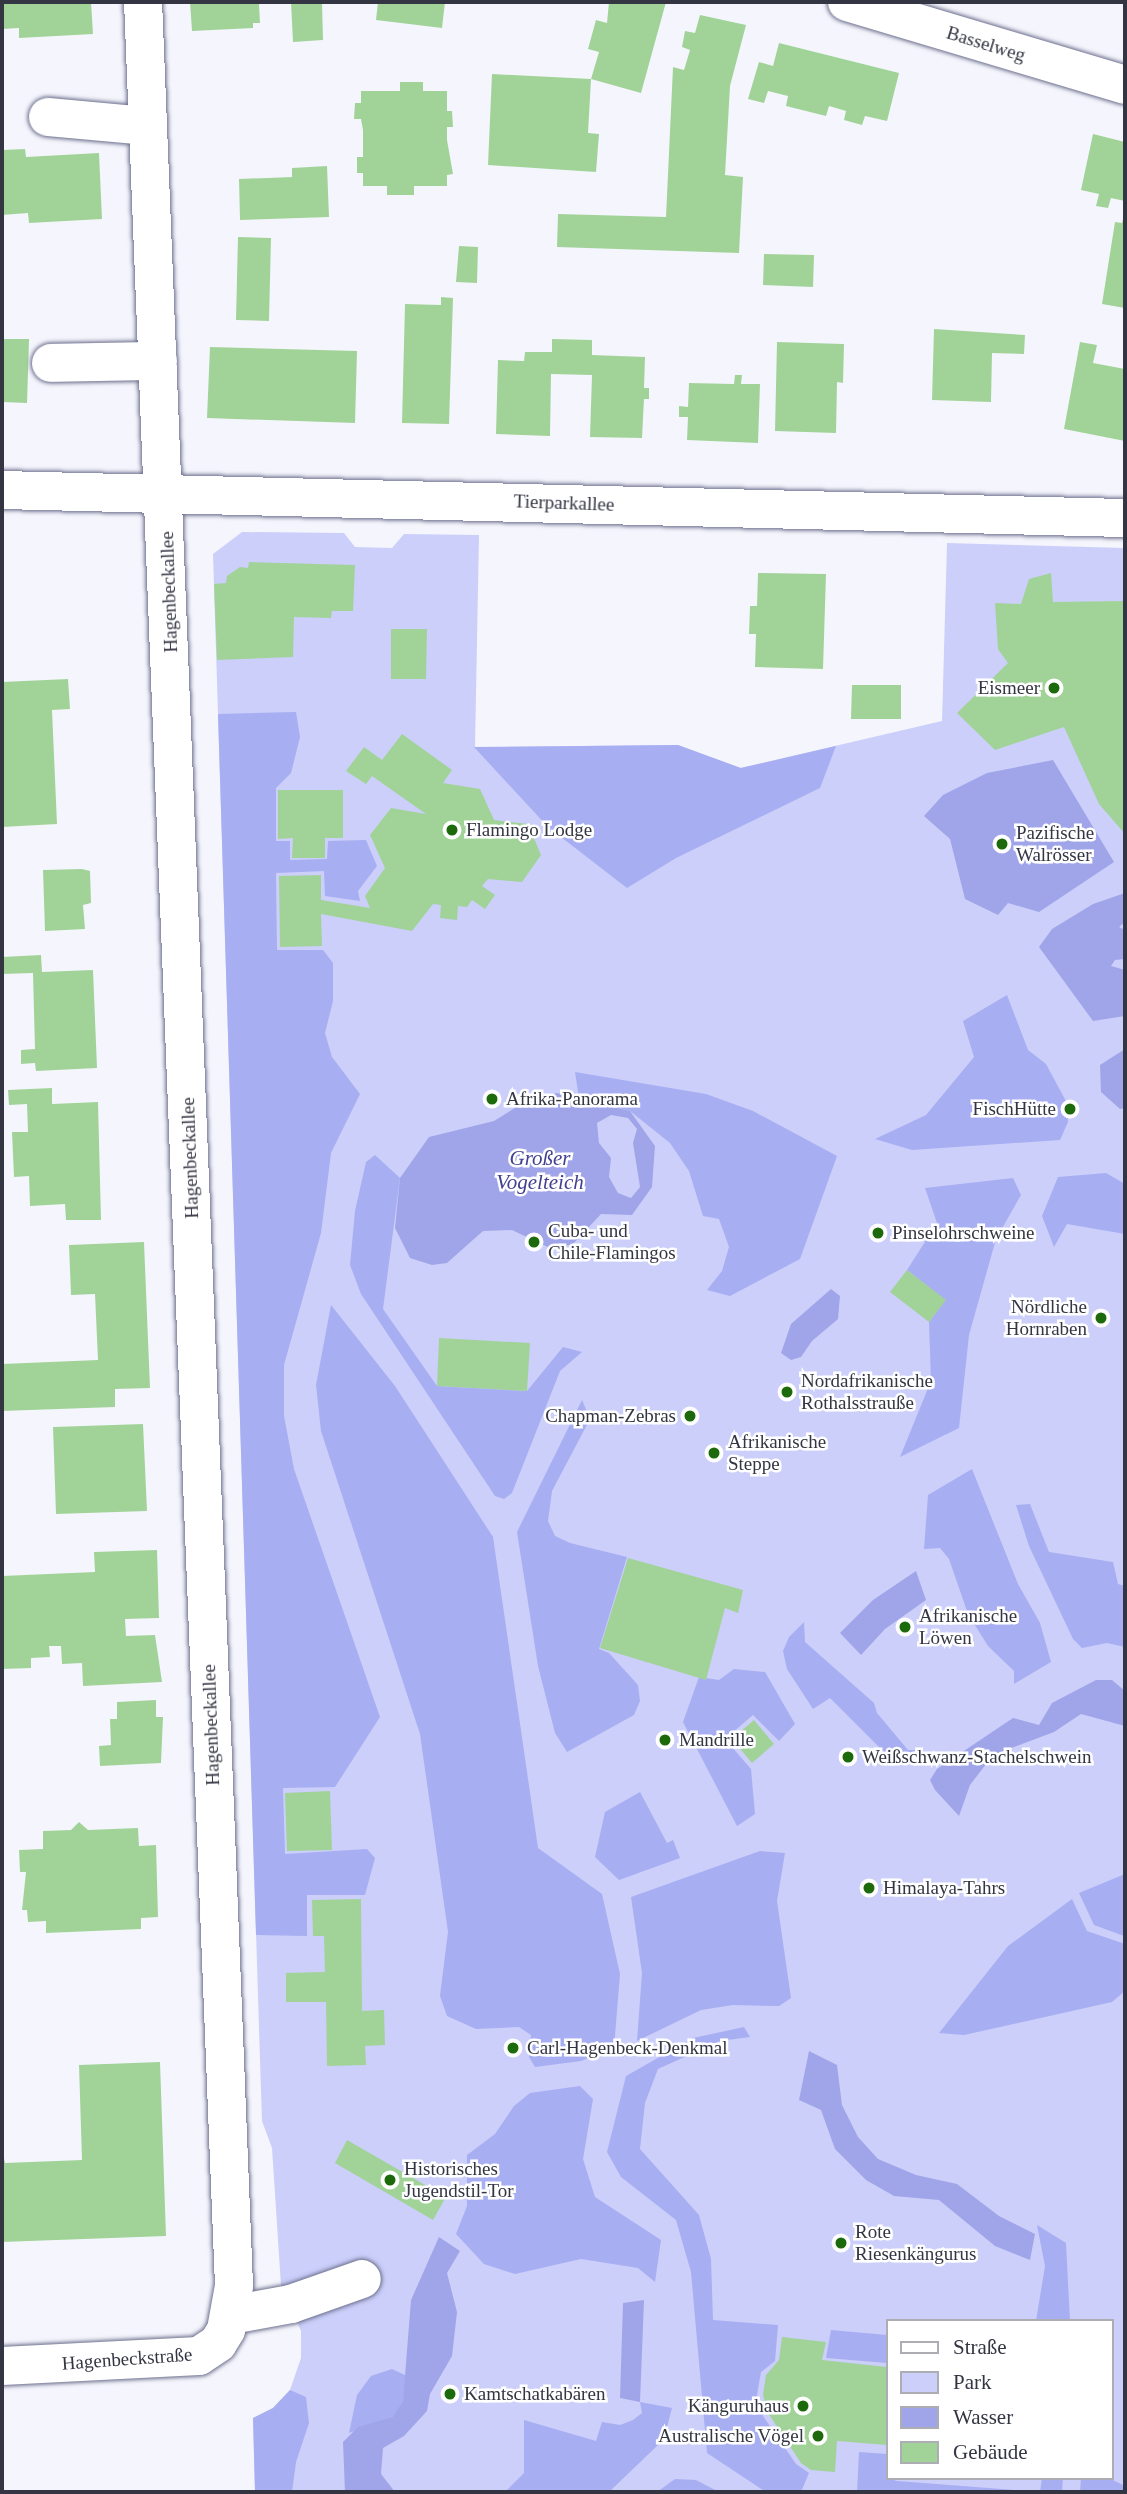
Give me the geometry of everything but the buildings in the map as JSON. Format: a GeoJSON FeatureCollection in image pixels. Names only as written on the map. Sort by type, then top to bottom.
{"type":"FeatureCollection","features":[{"type":"Feature","properties":{"kind":"street","name":"Hagenbeckallee"},"geometry":{"type":"LineString","coordinates":[[143,2],[146,126],[165,494],[234,2286],[231,2315]]}},
{"type":"Feature","properties":{"kind":"street","name":"Basselweg"},"geometry":{"type":"LineString","coordinates":[[848,2],[1125,85]]}},
{"type":"Feature","properties":{"kind":"street"},"geometry":{"type":"LineString","coordinates":[[48,117],[146,126]]}},
{"type":"Feature","properties":{"kind":"street"},"geometry":{"type":"LineString","coordinates":[[51,363],[158,361]]}},
{"type":"Feature","properties":{"kind":"street","name":"Tierparkallee"},"geometry":{"type":"LineString","coordinates":[[2,490],[1125,518]]}},
{"type":"Feature","properties":{"kind":"street"},"geometry":{"type":"LineString","coordinates":[[231,2315],[292,2304],[362,2279]]}},
{"type":"Feature","properties":{"kind":"street","name":"Hagenbeckstraße"},"geometry":{"type":"LineString","coordinates":[[2,2366],[199,2356],[218,2343],[231,2315]]}},
{"type":"Feature","properties":{"kind":"green space"},"geometry":{"type":"Polygon","coordinates":[[[242,532],[344,533],[355,547],[392,548],[404,534],[479,535],[475,747],[678,745],[740,768],[942,721],[947,543],[1125,548],[1125,2492],[255,2492],[253,2418],[273,2408],[290,2390],[301,2358],[301,2331],[281,2286],[272,2148],[262,2121],[213,554],[242,532]]]}},
{"type":"Feature","properties":{"kind":"shaded area"},"geometry":{"type":"Polygon","coordinates":[[[296,712],[300,737],[291,773],[276,788],[276,841],[290,841],[290,860],[327,859],[328,841],[366,840],[377,866],[358,891],[360,901],[325,896],[324,871],[276,873],[277,950],[323,950],[333,963],[333,1001],[325,1033],[332,1057],[360,1094],[331,1153],[321,1233],[284,1365],[284,1416],[294,1469],[380,1717],[335,1787],[283,1788],[285,1854],[367,1849],[375,1858],[365,1895],[307,1895],[307,1936],[256,1935],[218,714],[296,712]]]}},
{"type":"Feature","properties":{"kind":"shaded area"},"geometry":{"type":"Polygon","coordinates":[[[678,745],[741,768],[836,746],[820,788],[676,858],[627,888],[548,827],[474,747],[678,745]]]}},
{"type":"Feature","properties":{"kind":"shaded area"},"geometry":{"type":"Polygon","coordinates":[[[1007,995],[1028,1050],[1046,1064],[1067,1103],[1068,1122],[1060,1140],[912,1150],[875,1139],[926,1115],[974,1057],[963,1021],[1007,995]]]}},
{"type":"Feature","properties":{"kind":"shaded area"},"geometry":{"type":"Polygon","coordinates":[[[575,1072],[706,1094],[753,1111],[837,1156],[800,1259],[730,1296],[707,1290],[722,1271],[729,1247],[719,1219],[703,1216],[689,1171],[670,1143],[630,1111],[579,1098],[575,1072]]]}},
{"type":"Feature","properties":{"kind":"shaded area"},"geometry":{"type":"Polygon","coordinates":[[[375,1155],[400,1178],[383,1309],[437,1386],[527,1391],[563,1347],[582,1352],[560,1371],[512,1493],[504,1499],[495,1496],[361,1294],[350,1265],[355,1211],[366,1162],[375,1155]]]}},
{"type":"Feature","properties":{"kind":"shaded area"},"geometry":{"type":"Polygon","coordinates":[[[1106,1173],[1125,1184],[1125,1234],[1067,1224],[1054,1247],[1042,1216],[1058,1177],[1106,1173]]]}},
{"type":"Feature","properties":{"kind":"shaded area"},"geometry":{"type":"Polygon","coordinates":[[[1013,1178],[1021,1195],[996,1239],[969,1335],[959,1428],[900,1457],[931,1381],[929,1322],[945,1300],[907,1270],[937,1223],[925,1188],[1013,1178]]]}},
{"type":"Feature","properties":{"kind":"shaded area"},"geometry":{"type":"Polygon","coordinates":[[[331,1305],[395,1386],[493,1537],[538,1848],[602,1894],[620,1974],[614,2048],[581,2061],[535,2067],[529,2057],[531,2035],[519,2027],[476,2029],[447,2016],[440,1996],[448,1932],[420,1734],[321,1431],[316,1385],[331,1305]]]}},
{"type":"Feature","properties":{"kind":"shaded area"},"geometry":{"type":"Polygon","coordinates":[[[582,1400],[590,1419],[552,1491],[548,1521],[555,1536],[570,1543],[627,1557],[599,1649],[609,1653],[638,1685],[640,1701],[634,1715],[567,1752],[555,1733],[538,1666],[517,1532],[582,1400]]]}},
{"type":"Feature","properties":{"kind":"shaded area"},"geometry":{"type":"Polygon","coordinates":[[[972,1469],[1018,1584],[1040,1623],[1051,1662],[1014,1684],[1014,1671],[988,1646],[968,1614],[949,1559],[940,1548],[924,1549],[928,1495],[972,1469]]]}},
{"type":"Feature","properties":{"kind":"shaded area"},"geometry":{"type":"Polygon","coordinates":[[[1030,1504],[1049,1552],[1113,1562],[1118,1584],[1125,1586],[1125,1647],[1107,1643],[1082,1648],[1073,1639],[1029,1546],[1016,1505],[1030,1504]]]}},
{"type":"Feature","properties":{"kind":"shaded area"},"geometry":{"type":"Polygon","coordinates":[[[804,1622],[805,1642],[874,1703],[877,1713],[908,1750],[920,1750],[892,1760],[830,1698],[813,1709],[787,1669],[783,1651],[789,1637],[804,1622]]]}},
{"type":"Feature","properties":{"kind":"shaded area"},"geometry":{"type":"Polygon","coordinates":[[[734,1669],[765,1672],[795,1724],[779,1741],[753,1715],[725,1739],[751,1769],[755,1814],[737,1826],[683,1722],[699,1677],[719,1680],[734,1669]]]}},
{"type":"Feature","properties":{"kind":"shaded area"},"geometry":{"type":"Polygon","coordinates":[[[640,1792],[667,1843],[673,1840],[680,1858],[619,1880],[595,1857],[605,1812],[640,1792]]]}},
{"type":"Feature","properties":{"kind":"shaded area"},"geometry":{"type":"Polygon","coordinates":[[[760,1851],[785,1853],[777,1901],[791,1998],[779,2006],[733,2005],[701,2010],[637,2041],[642,1973],[631,1897],[760,1851]]]}},
{"type":"Feature","properties":{"kind":"shaded area"},"geometry":{"type":"Polygon","coordinates":[[[1125,1874],[1124,1936],[1094,1925],[1079,1893],[1125,1874]]]}},
{"type":"Feature","properties":{"kind":"shaded area"},"geometry":{"type":"Polygon","coordinates":[[[1072,1899],[1087,1931],[1125,1944],[1125,1991],[1112,2002],[964,2035],[939,2033],[1008,1946],[1072,1899]]]}},
{"type":"Feature","properties":{"kind":"shaded area"},"geometry":{"type":"Polygon","coordinates":[[[744,2027],[750,2037],[720,2041],[658,2069],[645,2103],[640,2149],[699,2215],[711,2259],[713,2320],[778,2325],[775,2361],[761,2372],[757,2395],[763,2416],[796,2464],[809,2473],[801,2492],[766,2492],[707,2453],[691,2272],[676,2220],[621,2177],[607,2152],[626,2076],[693,2038],[744,2027]]]}},
{"type":"Feature","properties":{"kind":"shaded area"},"geometry":{"type":"Polygon","coordinates":[[[580,2086],[593,2099],[583,2159],[595,2197],[661,2240],[655,2282],[638,2268],[581,2259],[515,2274],[484,2264],[456,2234],[467,2206],[467,2155],[495,2134],[514,2106],[530,2093],[580,2086]]]}},
{"type":"Feature","properties":{"kind":"shaded area"},"geometry":{"type":"Polygon","coordinates":[[[1037,2225],[1066,2243],[1070,2319],[1036,2319],[1045,2266],[1037,2225]]]}},
{"type":"Feature","properties":{"kind":"shaded area"},"geometry":{"type":"Polygon","coordinates":[[[831,2330],[886,2335],[886,2363],[826,2358],[831,2330]]]}},
{"type":"Feature","properties":{"kind":"shaded area"},"geometry":{"type":"Polygon","coordinates":[[[392,2369],[407,2376],[403,2401],[394,2417],[349,2433],[357,2395],[371,2376],[392,2369]]]}},
{"type":"Feature","properties":{"kind":"shaded area"},"geometry":{"type":"Polygon","coordinates":[[[290,2390],[306,2397],[309,2423],[296,2462],[292,2492],[255,2492],[253,2418],[273,2408],[290,2390]]]}},
{"type":"Feature","properties":{"kind":"shaded area"},"geometry":{"type":"Polygon","coordinates":[[[640,2402],[672,2408],[667,2427],[659,2444],[609,2492],[505,2492],[524,2473],[524,2420],[596,2441],[602,2422],[620,2425],[633,2420],[642,2413],[640,2402]]]}},
{"type":"Feature","properties":{"kind":"shaded area"},"geometry":{"type":"Polygon","coordinates":[[[859,2452],[886,2454],[886,2480],[1040,2492],[857,2492],[859,2452]]]}},
{"type":"Feature","properties":{"kind":"shaded area"},"geometry":{"type":"Polygon","coordinates":[[[675,2479],[696,2480],[719,2492],[657,2492],[675,2479]]]}},
{"type":"Feature","properties":{"kind":"shaded area"},"geometry":{"type":"Polygon","coordinates":[[[1042,2480],[1063,2480],[1062,2492],[1040,2492],[1042,2480]]]}},
{"type":"Feature","properties":{"kind":"shaded area"},"geometry":{"type":"Polygon","coordinates":[[[1081,2480],[1113,2480],[1125,2486],[1125,2492],[1080,2492],[1081,2480]]]}},
{"type":"Feature","properties":{"kind":"water"},"geometry":{"type":"Polygon","coordinates":[[[1053,760],[1114,862],[1039,912],[1008,903],[998,915],[965,899],[950,839],[924,816],[943,795],[987,773],[1053,760]]]}},
{"type":"Feature","properties":{"kind":"water"},"geometry":{"type":"Polygon","coordinates":[[[1125,893],[1125,922],[1119,927],[1125,930],[1125,959],[1115,960],[1111,966],[1125,970],[1125,1016],[1093,1021],[1039,947],[1052,929],[1093,904],[1125,893]]]}},
{"type":"Feature","properties":{"kind":"water"},"geometry":{"type":"Polygon","coordinates":[[[1125,1049],[1125,1108],[1120,1109],[1101,1092],[1100,1065],[1125,1049]]]}},
{"type":"Feature","properties":{"kind":"water","name":"Großer Vogelteich"},"geometry":{"type":"Polygon","coordinates":[[[557,1093],[630,1111],[655,1146],[652,1187],[632,1215],[601,1214],[573,1244],[552,1249],[512,1230],[483,1231],[447,1263],[432,1265],[410,1258],[395,1228],[400,1178],[429,1137],[494,1121],[526,1101],[557,1093]],[[611,1115],[597,1123],[599,1143],[611,1158],[609,1177],[618,1193],[631,1198],[640,1187],[633,1143],[637,1129],[628,1118],[611,1115]]]}},
{"type":"Feature","properties":{"kind":"water"},"geometry":{"type":"Polygon","coordinates":[[[831,1289],[840,1296],[838,1319],[812,1341],[801,1357],[791,1360],[781,1353],[791,1324],[831,1289]]]}},
{"type":"Feature","properties":{"kind":"water"},"geometry":{"type":"Polygon","coordinates":[[[916,1571],[926,1600],[885,1629],[861,1655],[840,1633],[873,1600],[916,1571]]]}},
{"type":"Feature","properties":{"kind":"water"},"geometry":{"type":"Polygon","coordinates":[[[1096,1680],[1112,1680],[1125,1691],[1125,1726],[1081,1714],[1054,1732],[993,1755],[970,1785],[959,1816],[935,1790],[930,1780],[937,1769],[1013,1718],[1039,1725],[1052,1703],[1096,1680]]]}},
{"type":"Feature","properties":{"kind":"water"},"geometry":{"type":"Polygon","coordinates":[[[809,2051],[837,2065],[842,2105],[858,2137],[878,2159],[916,2175],[957,2184],[999,2216],[1035,2234],[1030,2260],[995,2246],[939,2200],[894,2196],[866,2180],[835,2149],[821,2110],[799,2100],[809,2051]]]}},
{"type":"Feature","properties":{"kind":"water"},"geometry":{"type":"Polygon","coordinates":[[[439,2237],[460,2251],[447,2273],[457,2312],[452,2356],[430,2394],[427,2411],[404,2436],[383,2448],[381,2474],[395,2492],[345,2492],[343,2442],[358,2427],[393,2417],[403,2401],[411,2300],[439,2237]]]}},
{"type":"Feature","properties":{"kind":"water"},"geometry":{"type":"Polygon","coordinates":[[[644,2300],[640,2402],[620,2398],[623,2303],[644,2300]]]}},
{"type":"Feature","properties":{"kind":"place","name":"Eismeer"},"geometry":{"type":"Point","coordinates":[1054,688]}},
{"type":"Feature","properties":{"kind":"place","name":"Flamingo Lodge"},"geometry":{"type":"Point","coordinates":[452,830]}},
{"type":"Feature","properties":{"kind":"place","name":"Pazifische Walrösser"},"geometry":{"type":"Point","coordinates":[1002,844]}},
{"type":"Feature","properties":{"kind":"place","name":"Afrika-Panorama"},"geometry":{"type":"Point","coordinates":[492,1099]}},
{"type":"Feature","properties":{"kind":"place","name":"FischHütte"},"geometry":{"type":"Point","coordinates":[1070,1109]}},
{"type":"Feature","properties":{"kind":"place","name":"Pinselohrschweine"},"geometry":{"type":"Point","coordinates":[878,1233]}},
{"type":"Feature","properties":{"kind":"place","name":"Cuba- und Chile-Flamingos"},"geometry":{"type":"Point","coordinates":[534,1242]}},
{"type":"Feature","properties":{"kind":"place","name":"Nördliche Hornraben"},"geometry":{"type":"Point","coordinates":[1101,1318]}},
{"type":"Feature","properties":{"kind":"place","name":"Nordafrikanische Rothalsstrauße"},"geometry":{"type":"Point","coordinates":[787,1392]}},
{"type":"Feature","properties":{"kind":"place","name":"Chapman-Zebras"},"geometry":{"type":"Point","coordinates":[690,1416]}},
{"type":"Feature","properties":{"kind":"place","name":"Afrikanische Steppe"},"geometry":{"type":"Point","coordinates":[714,1453]}},
{"type":"Feature","properties":{"kind":"place","name":"Afrikanische Löwen"},"geometry":{"type":"Point","coordinates":[905,1627]}},
{"type":"Feature","properties":{"kind":"place","name":"Mandrille"},"geometry":{"type":"Point","coordinates":[665,1740]}},
{"type":"Feature","properties":{"kind":"place","name":"Weißschwanz-Stachelschwein"},"geometry":{"type":"Point","coordinates":[848,1757]}},
{"type":"Feature","properties":{"kind":"place","name":"Himalaya-Tahrs"},"geometry":{"type":"Point","coordinates":[869,1888]}},
{"type":"Feature","properties":{"kind":"place","name":"Carl-Hagenbeck-Denkmal"},"geometry":{"type":"Point","coordinates":[513,2048]}},
{"type":"Feature","properties":{"kind":"place","name":"Historisches Jugendstil-Tor"},"geometry":{"type":"Point","coordinates":[390,2180]}},
{"type":"Feature","properties":{"kind":"place","name":"Rote Riesenkängurus"},"geometry":{"type":"Point","coordinates":[841,2243]}},
{"type":"Feature","properties":{"kind":"place","name":"Kamtschatkabären"},"geometry":{"type":"Point","coordinates":[450,2394]}},
{"type":"Feature","properties":{"kind":"place","name":"Känguruhaus"},"geometry":{"type":"Point","coordinates":[803,2406]}},
{"type":"Feature","properties":{"kind":"place","name":"Australische Vögel"},"geometry":{"type":"Point","coordinates":[818,2436]}}]}
